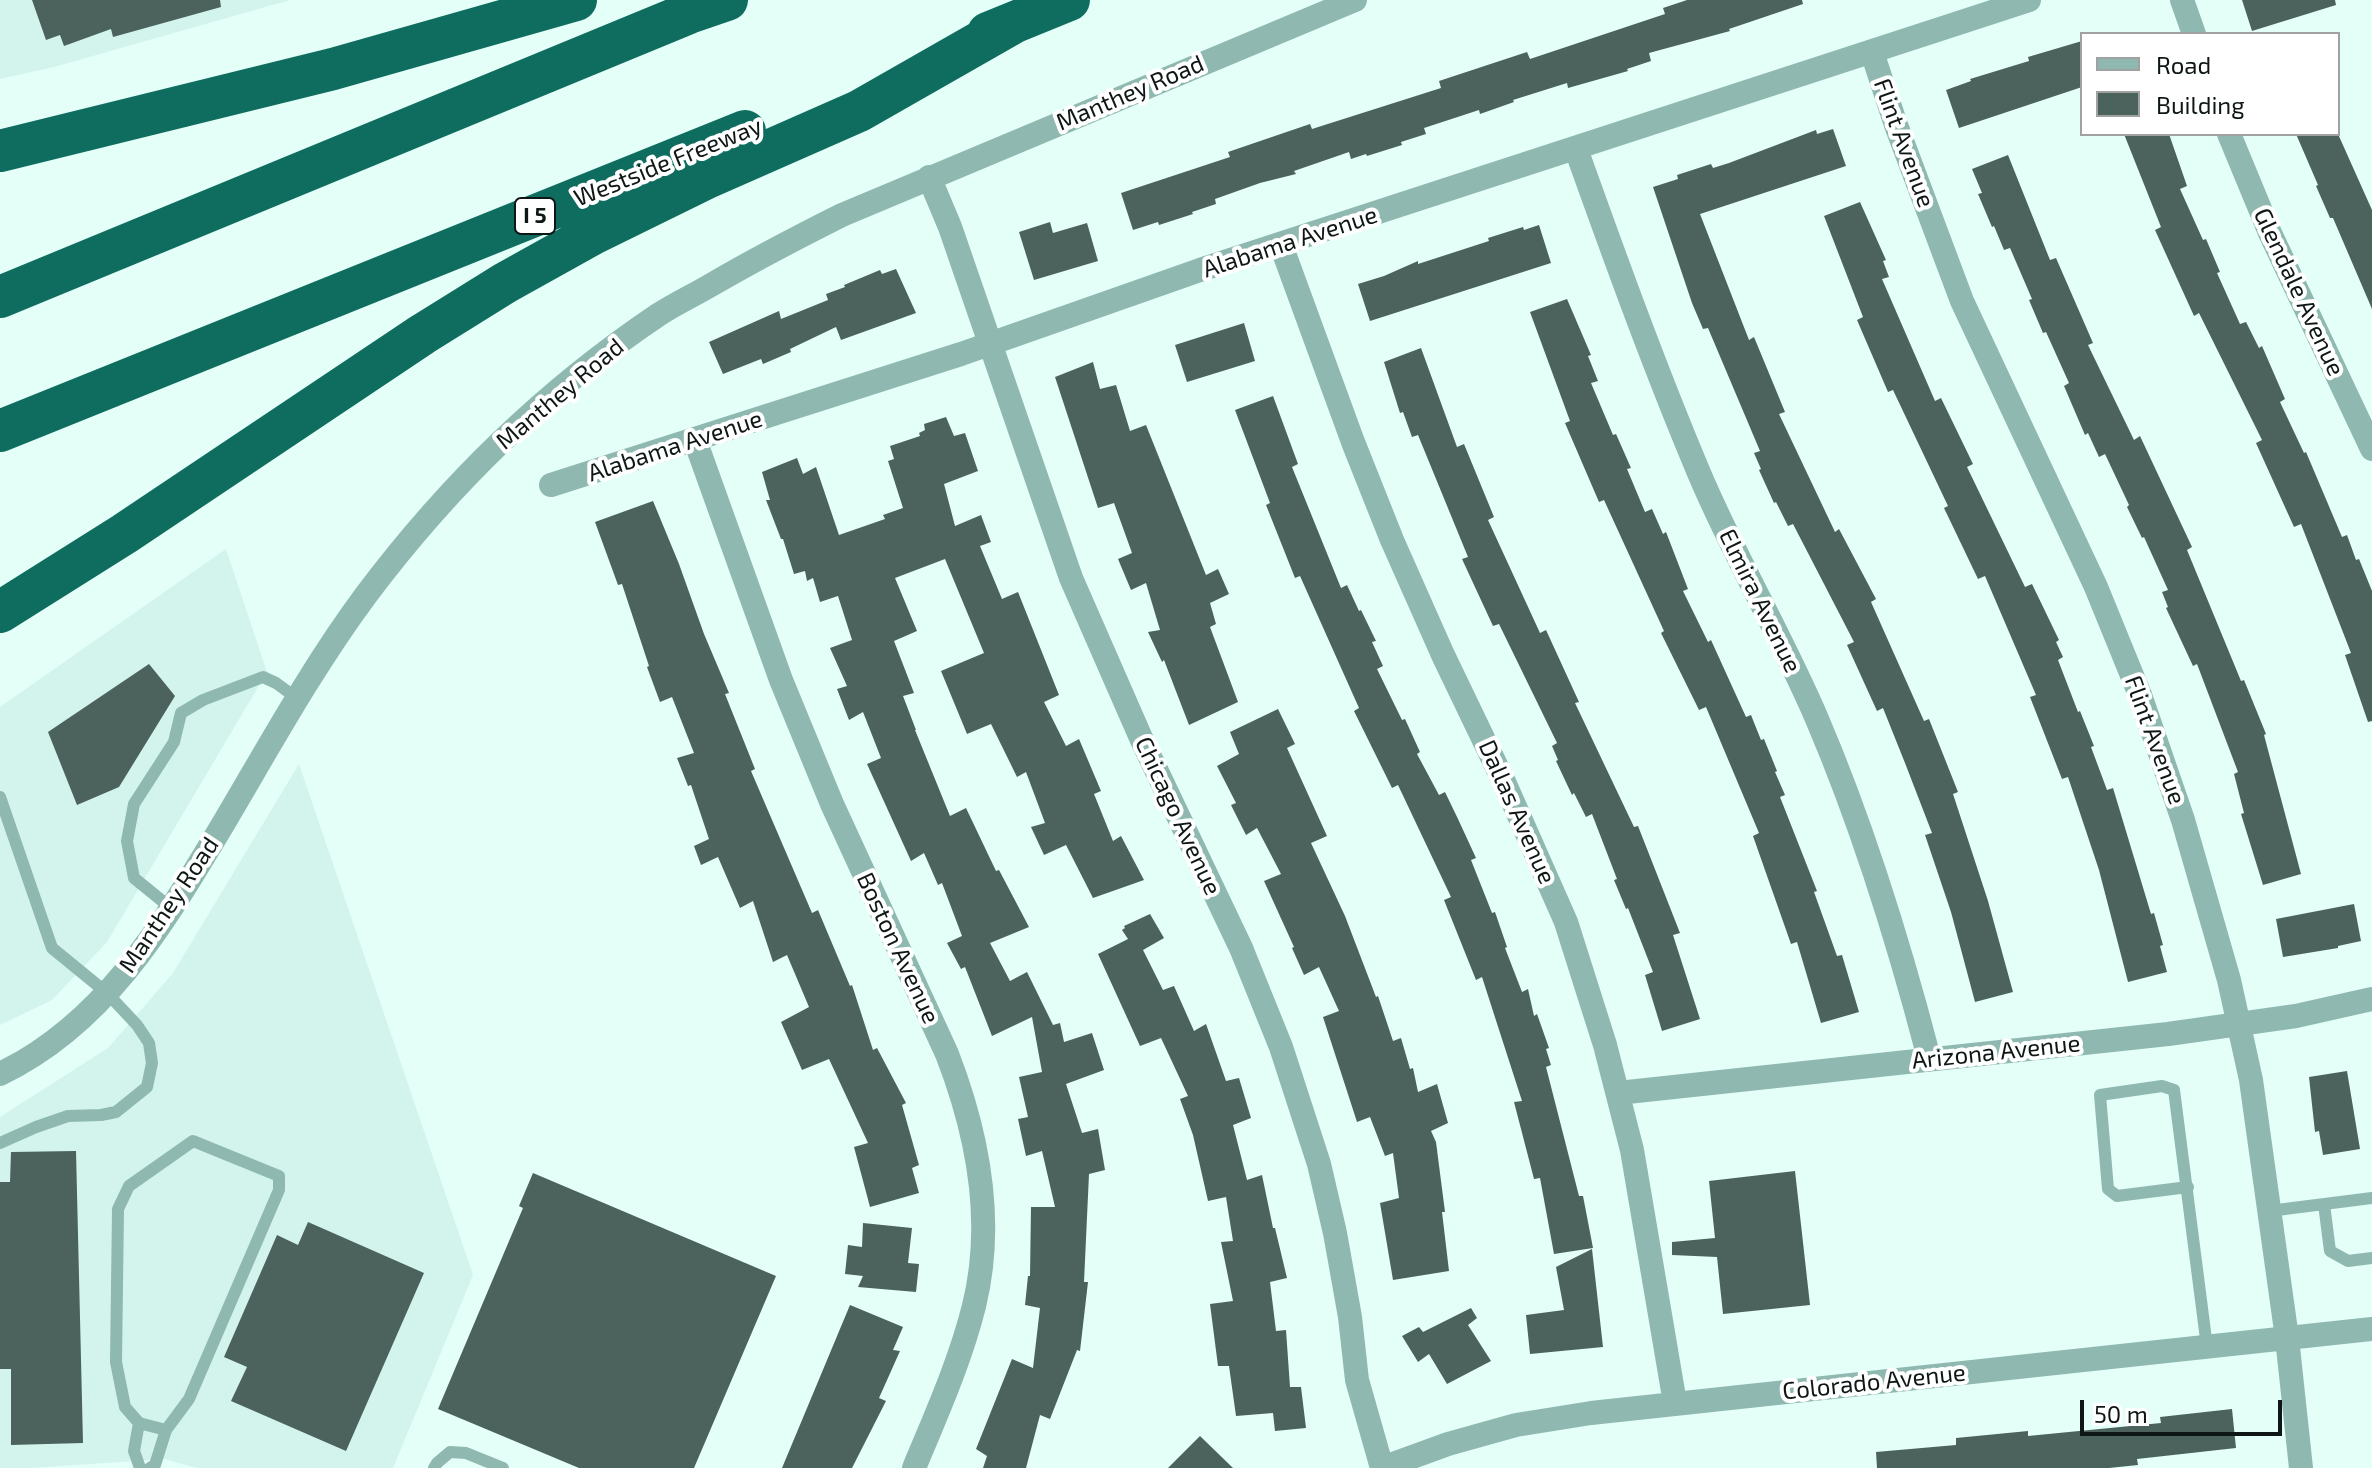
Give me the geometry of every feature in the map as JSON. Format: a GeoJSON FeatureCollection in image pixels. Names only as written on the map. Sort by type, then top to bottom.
{"type":"FeatureCollection","features":[{"type":"Feature","properties":{"kind":"highway"},"geometry":{"type":"LineString","coordinates":[[0,151],[333,69],[576,0]]}},
{"type":"Feature","properties":{"kind":"highway"},"geometry":{"type":"LineString","coordinates":[[0,297],[727,0]]}},
{"type":"Feature","properties":{"kind":"highway","name":"Westside Freeway"},"geometry":{"type":"LineString","coordinates":[[0,431],[1069,0]]}},
{"type":"Feature","properties":{"kind":"highway"},"geometry":{"type":"LineString","coordinates":[[0,612],[505,283],[593,234],[696,183],[859,111],[1015,22]]}},
{"type":"Feature","properties":{"kind":"street","name":"Manthey Road"},"geometry":{"type":"LineString","coordinates":[[0,1074],[55,1041],[75,1025],[127,972],[171,908],[298,699],[366,596],[425,522],[501,441],[580,373],[659,314],[772,250],[842,215],[1355,0]]}},
{"type":"Feature","properties":{"kind":"street","name":"Alabama Avenue"},"geometry":{"type":"LineString","coordinates":[[551,485],[2029,0]]}},
{"type":"Feature","properties":{"kind":"street"},"geometry":{"type":"LineString","coordinates":[[2182,0],[2193,32]]}},
{"type":"Feature","properties":{"kind":"street","name":"Flint Avenue"},"geometry":{"type":"LineString","coordinates":[[1872,52],[1962,301],[2096,587],[2140,695],[2183,820],[2239,1024],[2251,1080],[2287,1338],[2301,1468]]}},
{"type":"Feature","properties":{"kind":"street","name":"Glendale Avenue"},"geometry":{"type":"LineString","coordinates":[[2230,136],[2276,247],[2372,449]]}},
{"type":"Feature","properties":{"kind":"street","name":"Elmira Avenue"},"geometry":{"type":"LineString","coordinates":[[1576,149],[1648,349],[1700,476],[1816,717],[1854,811],[1886,905],[1929,1058]]}},
{"type":"Feature","properties":{"kind":"street","name":"Chicago Avenue"},"geometry":{"type":"LineString","coordinates":[[929,177],[950,227],[1071,578],[1141,738],[1241,948],[1281,1047],[1325,1191],[1350,1317],[1357,1380],[1382,1468]]}},
{"type":"Feature","properties":{"kind":"street","name":"Dallas Avenue"},"geometry":{"type":"LineString","coordinates":[[1281,245],[1392,540],[1566,922],[1618,1093],[1632,1150],[1675,1403]]}},
{"type":"Feature","properties":{"kind":"street","name":"Boston Avenue"},"geometry":{"type":"LineString","coordinates":[[695,440],[786,694],[838,818],[963,1094],[979,1161],[983,1229],[974,1305],[953,1374],[914,1468]]}},
{"type":"Feature","properties":{"kind":"street","name":"Arizona Avenue"},"geometry":{"type":"LineString","coordinates":[[1618,1093],[2168,1034],[2296,1016],[2372,999]]}},
{"type":"Feature","properties":{"kind":"street","name":"Colorado Avenue"},"geometry":{"type":"LineString","coordinates":[[1382,1468],[1448,1444],[1516,1425],[1591,1413],[2372,1329]]}},
{"type":"Feature","properties":{"kind":"lane"},"geometry":{"type":"LineString","coordinates":[[171,908],[134,878],[127,841],[134,804],[174,742],[181,713],[203,700],[263,677],[298,699]]}},
{"type":"Feature","properties":{"kind":"lane"},"geometry":{"type":"LineString","coordinates":[[0,797],[52,948],[107,993],[137,1025],[149,1043],[152,1063],[147,1087],[116,1112],[68,1116],[0,1143]]}},
{"type":"Feature","properties":{"kind":"lane"},"geometry":{"type":"LineString","coordinates":[[2188,1187],[2117,1196],[2108,1189],[2100,1095],[2162,1086],[2174,1090],[2188,1187],[2207,1347]]}},
{"type":"Feature","properties":{"kind":"lane"},"geometry":{"type":"LineString","coordinates":[[150,1468],[155,1465],[166,1430],[189,1399],[279,1190],[279,1176],[193,1141],[129,1186],[118,1209],[116,1362],[125,1407],[139,1423],[166,1430]]}},
{"type":"Feature","properties":{"kind":"lane"},"geometry":{"type":"LineString","coordinates":[[2269,1211],[2372,1198]]}},
{"type":"Feature","properties":{"kind":"lane"},"geometry":{"type":"LineString","coordinates":[[2324,1204],[2330,1251],[2348,1261],[2372,1258]]}},
{"type":"Feature","properties":{"kind":"lane"},"geometry":{"type":"LineString","coordinates":[[139,1423],[134,1451],[140,1468]]}},
{"type":"Feature","properties":{"kind":"lane"},"geometry":{"type":"LineString","coordinates":[[434,1468],[450,1452],[466,1453],[503,1468]]}},
{"type":"Feature","properties":{"kind":"shaded area"},"geometry":{"type":"Polygon","coordinates":[[[0,0],[290,0],[54,67],[0,79],[0,0]]]}},
{"type":"Feature","properties":{"kind":"shaded area"},"geometry":{"type":"Polygon","coordinates":[[[226,549],[267,672],[107,942],[52,1000],[0,1025],[0,707],[226,549]]]}},
{"type":"Feature","properties":{"kind":"shaded area"},"geometry":{"type":"Polygon","coordinates":[[[299,764],[473,1275],[393,1468],[197,1468],[164,1459],[0,1468],[0,1117],[108,1048],[173,973],[299,764]]]}},
{"type":"Feature","properties":{"kind":"building"},"geometry":{"type":"Polygon","coordinates":[[[32,0],[220,0],[221,7],[113,37],[111,29],[64,46],[60,35],[46,40],[32,0]]]}},
{"type":"Feature","properties":{"kind":"building"},"geometry":{"type":"Polygon","coordinates":[[[1687,0],[1802,0],[1803,4],[1730,31],[1649,53],[1651,61],[1628,71],[1568,88],[1567,83],[1480,114],[1479,110],[1424,128],[1426,134],[1401,142],[1402,145],[1351,159],[1349,152],[1294,171],[1296,174],[1215,199],[1216,204],[1193,214],[1133,230],[1121,193],[1230,157],[1228,152],[1310,124],[1312,129],[1441,88],[1439,81],[1527,52],[1530,59],[1665,14],[1663,8],[1687,0]]]}},
{"type":"Feature","properties":{"kind":"building"},"geometry":{"type":"Polygon","coordinates":[[[2242,0],[2335,0],[2336,5],[2252,31],[2242,0]]]}},
{"type":"Feature","properties":{"kind":"building"},"geometry":{"type":"Polygon","coordinates":[[[2080,42],[2080,88],[1959,128],[1946,90],[1970,79],[2029,61],[2028,57],[2080,42]]]}},
{"type":"Feature","properties":{"kind":"building"},"geometry":{"type":"Polygon","coordinates":[[[1833,129],[1846,166],[1700,214],[1749,340],[1754,337],[1785,412],[1779,414],[1835,532],[1839,529],[1876,599],[1871,602],[1924,721],[1929,719],[1958,792],[1953,794],[1988,901],[2013,992],[1975,1002],[1951,912],[1925,835],[1932,833],[1905,763],[1883,708],[1877,711],[1847,645],[1854,642],[1793,524],[1788,526],[1759,470],[1754,453],[1760,451],[1708,328],[1703,329],[1692,303],[1653,187],[1678,179],[1677,175],[1711,164],[1713,168],[1729,163],[1816,130],[1817,134],[1833,129]]]}},
{"type":"Feature","properties":{"kind":"building"},"geometry":{"type":"Polygon","coordinates":[[[2125,136],[2170,136],[2187,186],[2180,189],[2203,240],[2206,239],[2220,272],[2217,273],[2240,324],[2246,322],[2259,348],[2262,346],[2285,399],[2280,402],[2306,452],[2342,537],[2347,535],[2356,560],[2359,559],[2372,591],[2372,721],[2368,722],[2345,655],[2351,653],[2301,524],[2294,527],[2256,443],[2262,440],[2199,313],[2194,316],[2155,230],[2161,227],[2125,136]]]}},
{"type":"Feature","properties":{"kind":"building"},"geometry":{"type":"Polygon","coordinates":[[[2297,136],[2339,136],[2372,210],[2372,309],[2316,186],[2297,136]]]}},
{"type":"Feature","properties":{"kind":"building"},"geometry":{"type":"Polygon","coordinates":[[[2008,155],[2050,260],[2056,258],[2093,343],[2088,345],[2134,440],[2140,436],[2192,547],[2187,550],[2266,734],[2301,874],[2263,885],[2241,814],[2244,813],[2234,774],[2238,772],[2197,664],[2193,666],[2166,608],[2162,592],[2168,590],[2105,454],[2099,457],[2088,433],[2085,435],[2064,386],[2069,383],[2046,332],[2043,333],[2010,248],[2004,250],[1978,194],[1982,193],[1972,169],[2008,155]]]}},
{"type":"Feature","properties":{"kind":"building"},"geometry":{"type":"Polygon","coordinates":[[[1860,202],[1886,260],[1883,261],[1889,277],[1882,279],[1935,401],[1941,398],[1973,464],[1967,467],[2025,587],[2032,584],[2059,640],[2056,642],[2063,657],[2058,660],[2094,746],[2091,747],[2107,790],[2113,788],[2151,914],[2154,913],[2167,972],[2128,982],[2099,870],[2068,777],[2062,779],[2030,697],[2036,695],[1985,576],[1978,579],[1944,508],[1948,506],[1893,390],[1888,392],[1857,320],[1863,317],[1824,216],[1860,202]]]}},
{"type":"Feature","properties":{"kind":"building"},"geometry":{"type":"Polygon","coordinates":[[[1050,222],[1053,233],[1087,223],[1098,261],[1034,280],[1019,232],[1050,222]]]}},
{"type":"Feature","properties":{"kind":"building"},"geometry":{"type":"Polygon","coordinates":[[[1539,225],[1551,263],[1370,321],[1358,284],[1418,261],[1418,264],[1489,241],[1488,238],[1539,225]]]}},
{"type":"Feature","properties":{"kind":"building"},"geometry":{"type":"Polygon","coordinates":[[[896,269],[916,313],[841,340],[836,327],[763,364],[761,359],[723,374],[709,342],[779,311],[781,319],[828,300],[826,294],[880,270],[882,274],[896,269]]]}},
{"type":"Feature","properties":{"kind":"building"},"geometry":{"type":"Polygon","coordinates":[[[1567,299],[1591,355],[1588,356],[1598,381],[1591,383],[1631,468],[1627,469],[1645,512],[1652,509],[1663,534],[1666,532],[1688,589],[1683,591],[1708,642],[1711,640],[1746,717],[1751,715],[1761,740],[1764,739],[1785,795],[1780,797],[1817,891],[1814,892],[1837,956],[1842,955],[1859,1012],[1821,1023],[1797,942],[1791,944],[1753,836],[1759,833],[1706,707],[1699,710],[1661,633],[1664,631],[1604,500],[1599,502],[1565,423],[1570,421],[1530,312],[1567,299]]]}},
{"type":"Feature","properties":{"kind":"building"},"geometry":{"type":"Polygon","coordinates":[[[1244,323],[1255,361],[1187,382],[1175,345],[1244,323]]]}},
{"type":"Feature","properties":{"kind":"building"},"geometry":{"type":"Polygon","coordinates":[[[1421,348],[1457,447],[1464,444],[1494,517],[1488,520],[1540,633],[1546,630],[1579,702],[1575,703],[1634,827],[1638,826],[1680,933],[1673,935],[1700,1019],[1662,1031],[1645,975],[1653,972],[1614,880],[1617,879],[1592,814],[1586,817],[1574,793],[1572,795],[1556,761],[1552,746],[1557,743],[1499,624],[1493,626],[1462,559],[1468,557],[1418,435],[1412,437],[1403,412],[1400,413],[1384,362],[1421,348]]]}},
{"type":"Feature","properties":{"kind":"building"},"geometry":{"type":"Polygon","coordinates":[[[1093,362],[1100,389],[1116,385],[1130,431],[1146,425],[1206,575],[1218,569],[1229,594],[1210,603],[1216,624],[1210,627],[1238,702],[1189,725],[1164,660],[1162,662],[1148,632],[1160,630],[1146,583],[1131,590],[1118,559],[1132,553],[1114,503],[1098,508],[1055,377],[1093,362]]]}},
{"type":"Feature","properties":{"kind":"building"},"geometry":{"type":"Polygon","coordinates":[[[1273,396],[1298,464],[1292,467],[1341,588],[1347,585],[1376,641],[1372,642],[1383,666],[1377,669],[1402,720],[1405,719],[1420,752],[1417,754],[1439,795],[1445,792],[1458,819],[1476,858],[1471,860],[1492,913],[1495,912],[1522,992],[1528,989],[1534,1016],[1537,1014],[1549,1048],[1546,1049],[1551,1065],[1546,1067],[1579,1196],[1583,1196],[1593,1248],[1554,1254],[1540,1178],[1534,1179],[1514,1102],[1522,1101],[1482,977],[1476,980],[1444,900],[1451,897],[1398,785],[1392,788],[1354,711],[1359,708],[1300,576],[1295,578],[1266,505],[1270,503],[1235,410],[1273,396]]]}},
{"type":"Feature","properties":{"kind":"building"},"geometry":{"type":"Polygon","coordinates":[[[946,417],[954,436],[965,433],[978,471],[944,484],[955,526],[981,515],[991,542],[980,546],[1002,599],[1018,592],[1059,695],[1044,702],[1066,746],[1079,739],[1101,791],[1094,794],[1113,841],[1121,836],[1144,880],[1093,898],[1066,845],[1044,855],[1031,827],[1045,823],[1026,772],[1017,777],[991,724],[967,734],[941,671],[984,653],[945,559],[895,578],[917,631],[894,641],[914,693],[903,696],[915,730],[950,816],[966,808],[996,871],[999,870],[1029,927],[990,943],[1010,981],[1027,972],[1053,1025],[1060,1023],[1064,1042],[1092,1033],[1104,1070],[1066,1084],[1082,1133],[1098,1129],[1105,1170],[1089,1174],[1084,1282],[1088,1282],[1080,1351],[1077,1350],[1050,1419],[1040,1415],[1026,1468],[983,1468],[987,1456],[976,1449],[1012,1359],[1033,1368],[1040,1308],[1025,1305],[1030,1276],[1031,1207],[1055,1207],[1042,1151],[1026,1156],[1018,1119],[1028,1117],[1019,1077],[1042,1072],[1032,1017],[992,1036],[965,967],[961,969],[947,943],[962,936],[942,883],[938,885],[924,853],[911,861],[867,764],[881,758],[863,712],[849,720],[837,689],[847,686],[830,648],[852,640],[838,596],[820,602],[813,578],[807,581],[805,571],[794,574],[766,500],[770,500],[762,472],[797,458],[803,474],[816,467],[839,535],[885,519],[883,515],[903,508],[888,461],[894,459],[890,446],[920,436],[919,433],[925,430],[924,424],[946,417]]]}},
{"type":"Feature","properties":{"kind":"building"},"geometry":{"type":"Polygon","coordinates":[[[653,501],[729,693],[725,694],[755,769],[751,771],[812,913],[818,910],[852,985],[873,1050],[877,1048],[906,1103],[902,1105],[919,1165],[912,1168],[919,1193],[870,1207],[854,1147],[868,1143],[829,1059],[802,1070],[781,1022],[809,1007],[787,955],[773,962],[753,901],[740,908],[718,857],[701,865],[694,846],[709,839],[691,785],[688,786],[677,758],[694,753],[672,697],[660,702],[622,584],[618,585],[595,522],[653,501]]]}},
{"type":"Feature","properties":{"kind":"building"},"geometry":{"type":"Polygon","coordinates":[[[149,664],[175,696],[119,787],[77,805],[48,732],[149,664]]]}},
{"type":"Feature","properties":{"kind":"building"},"geometry":{"type":"Polygon","coordinates":[[[1278,709],[1295,744],[1287,748],[1327,836],[1311,843],[1345,916],[1393,1041],[1401,1038],[1410,1069],[1413,1068],[1418,1092],[1437,1084],[1448,1123],[1431,1131],[1436,1142],[1445,1212],[1442,1212],[1449,1271],[1393,1280],[1380,1203],[1399,1198],[1393,1153],[1385,1156],[1370,1117],[1357,1122],[1323,1017],[1339,1011],[1319,967],[1304,975],[1264,881],[1281,874],[1257,828],[1246,835],[1231,805],[1236,803],[1217,766],[1239,754],[1230,732],[1278,709]]]}},
{"type":"Feature","properties":{"kind":"building"},"geometry":{"type":"Polygon","coordinates":[[[2354,904],[2361,941],[2283,957],[2276,919],[2354,904]]]}},
{"type":"Feature","properties":{"kind":"building"},"geometry":{"type":"Polygon","coordinates":[[[1150,914],[1164,938],[1143,950],[1163,990],[1174,986],[1194,1031],[1206,1024],[1226,1081],[1239,1078],[1251,1118],[1233,1125],[1247,1180],[1262,1175],[1275,1228],[1287,1278],[1270,1282],[1276,1331],[1286,1330],[1290,1387],[1301,1387],[1306,1428],[1275,1431],[1273,1413],[1236,1416],[1229,1366],[1218,1366],[1210,1304],[1233,1301],[1221,1242],[1233,1241],[1226,1197],[1208,1201],[1193,1135],[1180,1099],[1188,1096],[1161,1038],[1140,1046],[1098,954],[1128,939],[1122,930],[1124,926],[1150,914]]]}},
{"type":"Feature","properties":{"kind":"building"},"geometry":{"type":"Polygon","coordinates":[[[2347,1071],[2360,1149],[2323,1155],[2319,1131],[2315,1132],[2309,1077],[2347,1071]]]}},
{"type":"Feature","properties":{"kind":"building"},"geometry":{"type":"Polygon","coordinates":[[[76,1151],[83,1443],[11,1445],[11,1369],[0,1369],[0,1182],[10,1182],[11,1152],[76,1151]]]}},
{"type":"Feature","properties":{"kind":"building"},"geometry":{"type":"Polygon","coordinates":[[[1795,1171],[1810,1305],[1723,1314],[1717,1257],[1672,1255],[1672,1242],[1715,1238],[1709,1181],[1795,1171]]]}},
{"type":"Feature","properties":{"kind":"building"},"geometry":{"type":"Polygon","coordinates":[[[533,1173],[776,1276],[694,1468],[579,1468],[438,1409],[523,1208],[519,1206],[533,1173]]]}},
{"type":"Feature","properties":{"kind":"building"},"geometry":{"type":"Polygon","coordinates":[[[308,1222],[424,1273],[346,1451],[231,1401],[247,1367],[224,1357],[277,1235],[298,1245],[308,1222]]]}},
{"type":"Feature","properties":{"kind":"building"},"geometry":{"type":"Polygon","coordinates":[[[863,1223],[912,1228],[908,1263],[919,1264],[916,1292],[858,1287],[863,1276],[845,1274],[848,1245],[862,1247],[863,1223]]]}},
{"type":"Feature","properties":{"kind":"building"},"geometry":{"type":"Polygon","coordinates":[[[1592,1249],[1603,1347],[1530,1354],[1526,1315],[1564,1310],[1556,1267],[1592,1249]]]}},
{"type":"Feature","properties":{"kind":"building"},"geometry":{"type":"Polygon","coordinates":[[[850,1305],[903,1327],[893,1350],[900,1351],[879,1398],[886,1401],[852,1468],[782,1468],[850,1305]]]}},
{"type":"Feature","properties":{"kind":"building"},"geometry":{"type":"Polygon","coordinates":[[[1471,1308],[1477,1318],[1468,1325],[1491,1361],[1447,1384],[1429,1354],[1418,1362],[1402,1336],[1419,1327],[1423,1332],[1471,1308]]]}},
{"type":"Feature","properties":{"kind":"building"},"geometry":{"type":"Polygon","coordinates":[[[2232,1409],[2236,1448],[2137,1459],[2138,1465],[2109,1468],[1877,1468],[1876,1452],[1956,1445],[1956,1438],[2028,1431],[2028,1436],[2161,1423],[2160,1417],[2232,1409]]]}},
{"type":"Feature","properties":{"kind":"building"},"geometry":{"type":"Polygon","coordinates":[[[1200,1436],[1233,1468],[1168,1468],[1200,1436]]]}}]}
